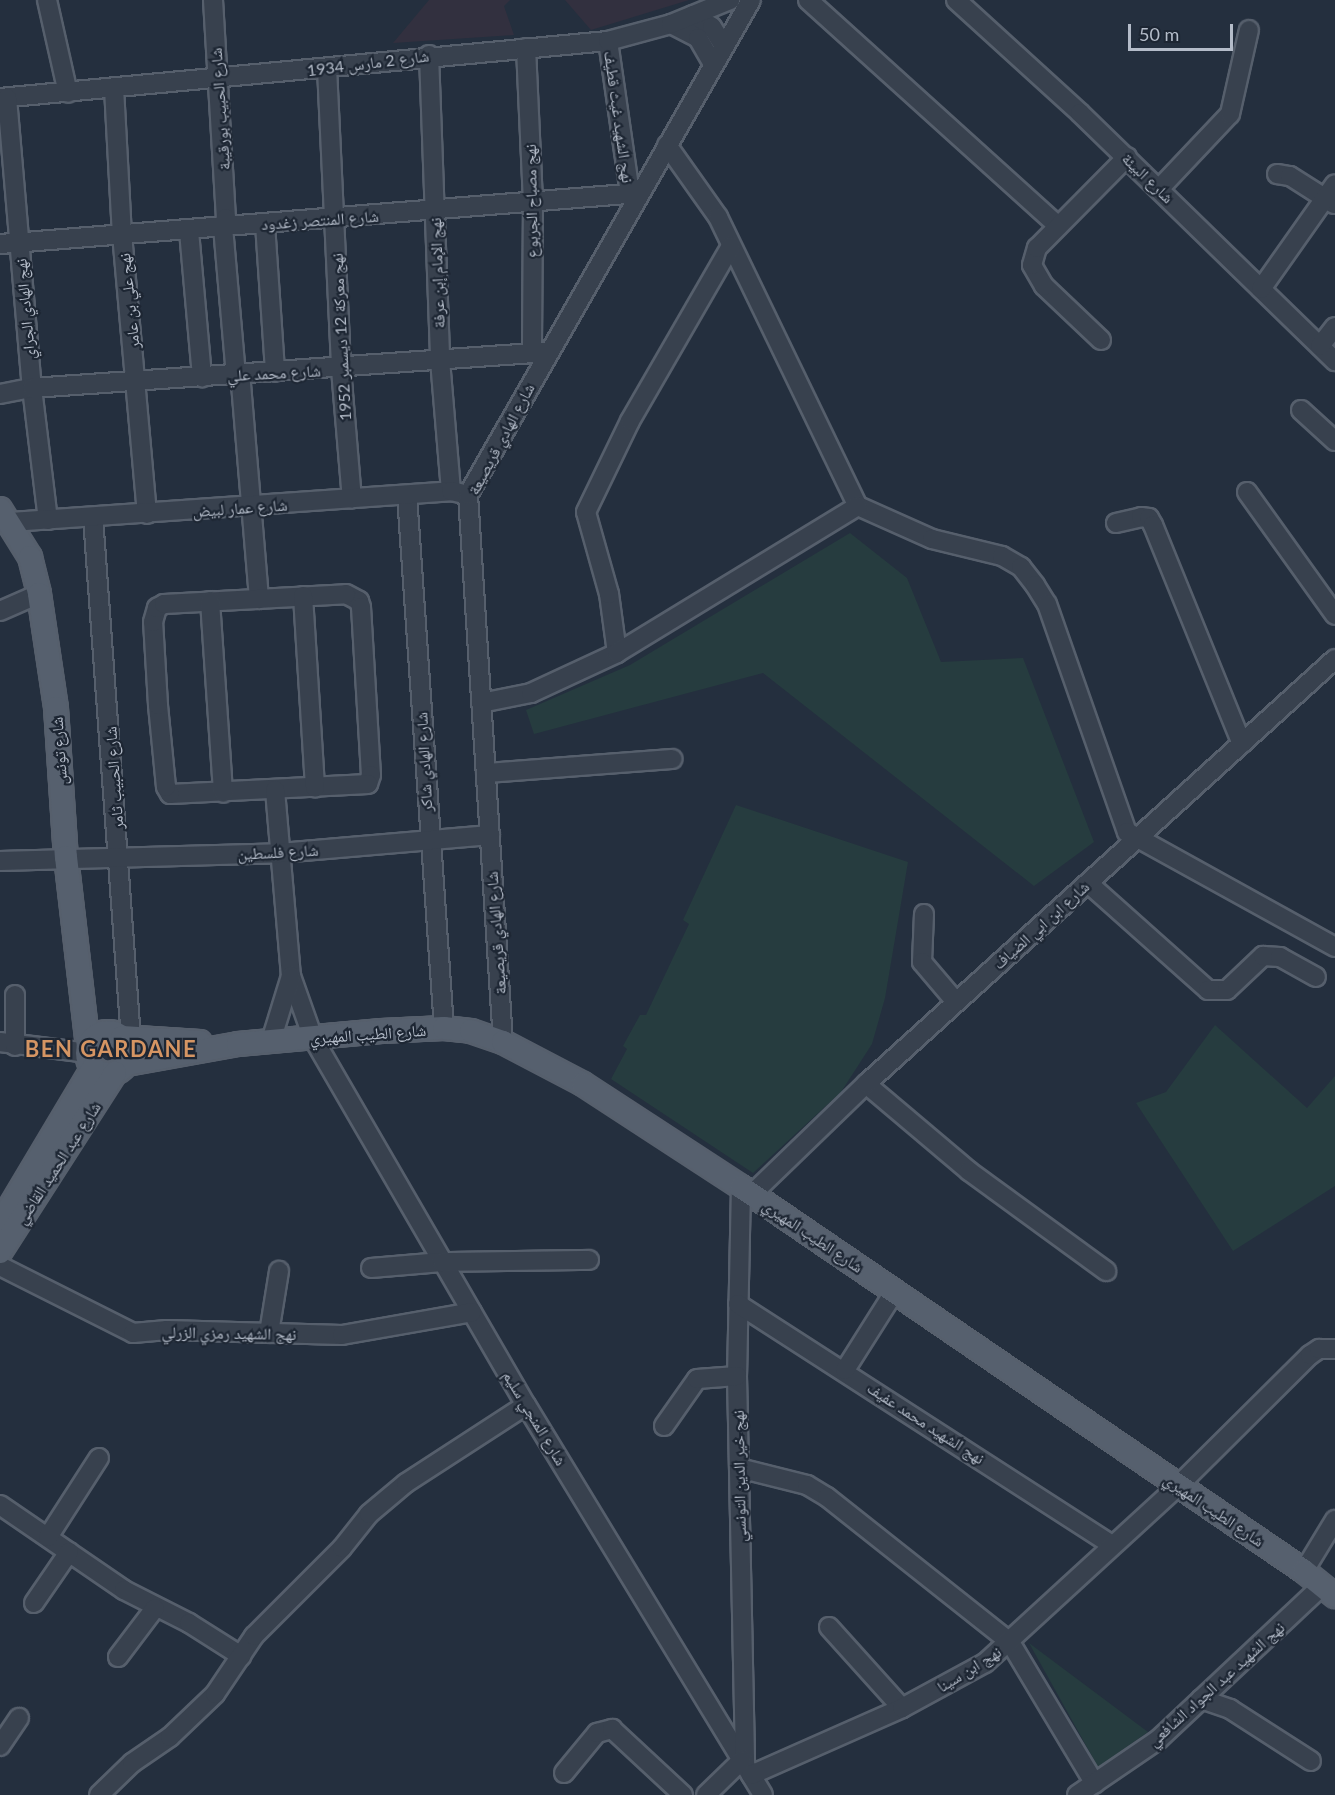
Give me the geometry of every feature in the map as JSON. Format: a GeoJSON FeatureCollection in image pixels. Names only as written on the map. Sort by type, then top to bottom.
{"type":"FeatureCollection","features":[{"type":"Feature","properties":{"kind":"main road","name":"شارع تونس"},"geometry":{"type":"LineString","coordinates":[[5,516],[30,557],[39,594],[56,708],[66,857],[82,1003],[108,1052]]}},
{"type":"Feature","properties":{"kind":"main road","name":"شارع الطيب المهيري"},"geometry":{"type":"LineString","coordinates":[[108,1052],[444,1028],[471,1031],[503,1042],[583,1084],[746,1191],[1304,1571],[1328,1592]]}},
{"type":"Feature","properties":{"kind":"main road","name":"شارع عبد الحميد القاضي"},"geometry":{"type":"LineString","coordinates":[[0,1224],[108,1052]]}},
{"type":"Feature","properties":{"kind":"main road","name":"شارع عبد الحميد القاضي"},"geometry":{"type":"LineString","coordinates":[[0,1252],[108,1052]]}},
{"type":"Feature","properties":{"kind":"street"},"geometry":{"type":"LineString","coordinates":[[47,0],[68,93]]}},
{"type":"Feature","properties":{"kind":"street","name":"شارع الحبيب بورقيبة"},"geometry":{"type":"LineString","coordinates":[[213,0],[228,224],[259,599]]}},
{"type":"Feature","properties":{"kind":"street","name":"شارع 2 مارس 1934"},"geometry":{"type":"LineString","coordinates":[[4,98],[327,68],[429,55],[608,41],[671,24],[730,0]]}},
{"type":"Feature","properties":{"kind":"street","name":"شارع الهادي قريصيعة"},"geometry":{"type":"LineString","coordinates":[[503,1042],[481,704],[459,493],[751,0]]}},
{"type":"Feature","properties":{"kind":"street"},"geometry":{"type":"LineString","coordinates":[[808,0],[1058,226]]}},
{"type":"Feature","properties":{"kind":"street","name":"شارع البيئة"},"geometry":{"type":"LineString","coordinates":[[956,0],[1127,158],[1335,361]]}},
{"type":"Feature","properties":{"kind":"street"},"geometry":{"type":"LineString","coordinates":[[693,15],[712,27],[724,46]]}},
{"type":"Feature","properties":{"kind":"street"},"geometry":{"type":"LineString","coordinates":[[671,24],[698,38],[713,64]]}},
{"type":"Feature","properties":{"kind":"street"},"geometry":{"type":"LineString","coordinates":[[1159,189],[1230,114],[1249,30]]}},
{"type":"Feature","properties":{"kind":"street","name":"نهج الشهيد غيث قطيف"},"geometry":{"type":"LineString","coordinates":[[608,41],[635,193]]}},
{"type":"Feature","properties":{"kind":"street","name":"نهج مصباح الجربوع"},"geometry":{"type":"LineString","coordinates":[[526,48],[540,353]]}},
{"type":"Feature","properties":{"kind":"street","name":"نهج الإمام إبن عرفة"},"geometry":{"type":"LineString","coordinates":[[429,55],[440,360],[459,493]]}},
{"type":"Feature","properties":{"kind":"street","name":"نهج معركة 12 ديسمبر 1952"},"geometry":{"type":"LineString","coordinates":[[327,68],[341,369],[352,499]]}},
{"type":"Feature","properties":{"kind":"street","name":"نهج علي بن عامر"},"geometry":{"type":"LineString","coordinates":[[114,88],[122,234],[138,381],[147,514]]}},
{"type":"Feature","properties":{"kind":"street","name":"نهج الهادي الجراي"},"geometry":{"type":"LineString","coordinates":[[4,98],[32,388],[48,520]]}},
{"type":"Feature","properties":{"kind":"street"},"geometry":{"type":"LineString","coordinates":[[667,145],[718,218],[858,507],[932,539],[1002,556],[1021,567],[1047,604],[1122,823],[1136,839],[1335,947]]}},
{"type":"Feature","properties":{"kind":"street"},"geometry":{"type":"LineString","coordinates":[[1101,340],[1035,275],[1034,255],[1058,226],[1127,158]]}},
{"type":"Feature","properties":{"kind":"street"},"geometry":{"type":"LineString","coordinates":[[1261,289],[1332,195],[1290,176],[1277,174]]}},
{"type":"Feature","properties":{"kind":"street","name":"شارع المنتصر زغدود"},"geometry":{"type":"LineString","coordinates":[[0,244],[189,231],[228,224],[334,219],[635,193]]}},
{"type":"Feature","properties":{"kind":"street"},"geometry":{"type":"LineString","coordinates":[[265,224],[275,372]]}},
{"type":"Feature","properties":{"kind":"street"},"geometry":{"type":"LineString","coordinates":[[189,231],[202,377]]}},
{"type":"Feature","properties":{"kind":"street"},"geometry":{"type":"LineString","coordinates":[[617,653],[609,594],[586,512],[630,421],[731,246]]}},
{"type":"Feature","properties":{"kind":"street"},"geometry":{"type":"LineString","coordinates":[[1320,346],[1335,327]]}},
{"type":"Feature","properties":{"kind":"street","name":"شارع محمد علي"},"geometry":{"type":"LineString","coordinates":[[0,394],[32,388],[202,377],[242,377],[275,372],[540,353]]}},
{"type":"Feature","properties":{"kind":"street"},"geometry":{"type":"LineString","coordinates":[[1301,410],[1335,441]]}},
{"type":"Feature","properties":{"kind":"street"},"geometry":{"type":"LineString","coordinates":[[1247,492],[1335,615]]}},
{"type":"Feature","properties":{"kind":"street","name":"شارع عمار لبيض"},"geometry":{"type":"LineString","coordinates":[[5,516],[48,520],[459,493]]}},
{"type":"Feature","properties":{"kind":"street","name":"شارع الهادي شاكر"},"geometry":{"type":"LineString","coordinates":[[407,495],[429,841],[444,1028]]}},
{"type":"Feature","properties":{"kind":"street"},"geometry":{"type":"LineString","coordinates":[[481,704],[531,693],[617,653],[858,507]]}},
{"type":"Feature","properties":{"kind":"street","name":"شارع الحبيب ثامر"},"geometry":{"type":"LineString","coordinates":[[93,517],[120,859],[108,1052]]}},
{"type":"Feature","properties":{"kind":"street"},"geometry":{"type":"LineString","coordinates":[[1116,523],[1141,517],[1149,518],[1153,525],[1242,744]]}},
{"type":"Feature","properties":{"kind":"street"},"geometry":{"type":"LineString","coordinates":[[0,611],[39,594]]}},
{"type":"Feature","properties":{"kind":"street"},"geometry":{"type":"LineString","coordinates":[[346,594],[359,601],[362,607],[370,780],[364,786],[174,795],[167,791],[153,621],[157,608],[164,604],[303,596],[346,594]]}},
{"type":"Feature","properties":{"kind":"street"},"geometry":{"type":"LineString","coordinates":[[303,596],[315,788]]}},
{"type":"Feature","properties":{"kind":"street"},"geometry":{"type":"LineString","coordinates":[[210,601],[223,793]]}},
{"type":"Feature","properties":{"kind":"street","name":"شارع ابن ابي الضياف"},"geometry":{"type":"LineString","coordinates":[[746,1191],[1335,659]]}},
{"type":"Feature","properties":{"kind":"street"},"geometry":{"type":"LineString","coordinates":[[486,773],[672,759]]}},
{"type":"Feature","properties":{"kind":"street"},"geometry":{"type":"LineString","coordinates":[[271,1041],[291,976],[275,790]]}},
{"type":"Feature","properties":{"kind":"street","name":"شارع فلسطين"},"geometry":{"type":"LineString","coordinates":[[0,861],[66,857],[120,859],[280,853],[490,835]]}},
{"type":"Feature","properties":{"kind":"street"},"geometry":{"type":"LineString","coordinates":[[1088,883],[1209,990],[1227,990],[1263,956],[1280,957],[1316,976]]}},
{"type":"Feature","properties":{"kind":"street"},"geometry":{"type":"LineString","coordinates":[[924,914],[922,962],[956,1002]]}},
{"type":"Feature","properties":{"kind":"street","name":"شارع المنجي سليم"},"geometry":{"type":"LineString","coordinates":[[291,976],[313,1038],[442,1262],[526,1405],[763,1795]]}},
{"type":"Feature","properties":{"kind":"street"},"geometry":{"type":"LineString","coordinates":[[15,995],[7,1044],[108,1052]]}},
{"type":"Feature","properties":{"kind":"street"},"geometry":{"type":"LineString","coordinates":[[866,1084],[969,1171],[1106,1271]]}},
{"type":"Feature","properties":{"kind":"street","name":"نهج خير الدين التونسي"},"geometry":{"type":"LineString","coordinates":[[746,1191],[738,1304],[737,1376],[746,1767]]}},
{"type":"Feature","properties":{"kind":"street"},"geometry":{"type":"LineString","coordinates":[[371,1268],[442,1262],[589,1260]]}},
{"type":"Feature","properties":{"kind":"street","name":"نهج الشهيد رمزي الزرلي"},"geometry":{"type":"LineString","coordinates":[[0,1266],[133,1333],[167,1330],[342,1335],[472,1312]]}},
{"type":"Feature","properties":{"kind":"street"},"geometry":{"type":"LineString","coordinates":[[269,1333],[279,1271]]}},
{"type":"Feature","properties":{"kind":"street"},"geometry":{"type":"LineString","coordinates":[[845,1370],[895,1291]]}},
{"type":"Feature","properties":{"kind":"street","name":"نهج الشهيد محمد عفيف"},"geometry":{"type":"LineString","coordinates":[[738,1304],[845,1370],[1111,1544]]}},
{"type":"Feature","properties":{"kind":"street","name":"نهج ابن سينا"},"geometry":{"type":"LineString","coordinates":[[746,1767],[902,1708],[985,1663],[1010,1642],[1111,1544],[1178,1486],[1310,1355],[1319,1348],[1335,1349]]}},
{"type":"Feature","properties":{"kind":"street"},"geometry":{"type":"LineString","coordinates":[[664,1426],[697,1379],[737,1376]]}},
{"type":"Feature","properties":{"kind":"street"},"geometry":{"type":"LineString","coordinates":[[99,1795],[132,1763],[171,1737],[215,1694],[254,1636],[342,1548],[369,1514],[406,1483],[526,1405]]}},
{"type":"Feature","properties":{"kind":"street"},"geometry":{"type":"LineString","coordinates":[[48,1537],[99,1458]]}},
{"type":"Feature","properties":{"kind":"street"},"geometry":{"type":"LineString","coordinates":[[739,1468],[807,1485],[827,1497],[1010,1642],[1084,1791]]}},
{"type":"Feature","properties":{"kind":"street"},"geometry":{"type":"LineString","coordinates":[[0,1505],[155,1608],[189,1623],[241,1656]]}},
{"type":"Feature","properties":{"kind":"street"},"geometry":{"type":"LineString","coordinates":[[1304,1571],[1335,1520]]}},
{"type":"Feature","properties":{"kind":"street"},"geometry":{"type":"LineString","coordinates":[[34,1603],[69,1552]]}},
{"type":"Feature","properties":{"kind":"street","name":"نهج الشهيد عبد الجواد الشافعي"},"geometry":{"type":"LineString","coordinates":[[1084,1791],[1158,1739],[1201,1699],[1328,1592]]}},
{"type":"Feature","properties":{"kind":"street"},"geometry":{"type":"LineString","coordinates":[[118,1656],[155,1608]]}},
{"type":"Feature","properties":{"kind":"street"},"geometry":{"type":"LineString","coordinates":[[829,1627],[902,1708]]}},
{"type":"Feature","properties":{"kind":"street"},"geometry":{"type":"LineString","coordinates":[[1201,1699],[1230,1709],[1311,1761]]}},
{"type":"Feature","properties":{"kind":"street"},"geometry":{"type":"LineString","coordinates":[[0,1746],[19,1718]]}},
{"type":"Feature","properties":{"kind":"street"},"geometry":{"type":"LineString","coordinates":[[564,1773],[597,1733],[612,1730],[683,1795]]}},
{"type":"Feature","properties":{"kind":"street"},"geometry":{"type":"LineString","coordinates":[[706,1795],[746,1767]]}},
{"type":"Feature","properties":{"kind":"shaded area"},"geometry":{"type":"Polygon","coordinates":[[[429,0],[510,0],[504,6],[514,35],[393,43],[429,0]]]}},
{"type":"Feature","properties":{"kind":"shaded area"},"geometry":{"type":"Polygon","coordinates":[[[565,0],[689,0],[591,30],[565,0]]]}},
{"type":"Feature","properties":{"kind":"green space"},"geometry":{"type":"Polygon","coordinates":[[[850,533],[907,578],[941,662],[1023,658],[1094,842],[1034,886],[763,673],[534,734],[526,710],[630,665],[850,533]]]}},
{"type":"Feature","properties":{"kind":"green space"},"geometry":{"type":"Polygon","coordinates":[[[736,805],[908,862],[885,998],[872,1044],[841,1092],[753,1173],[611,1079],[627,1049],[623,1046],[640,1015],[646,1015],[689,924],[683,920],[736,805]]]}},
{"type":"Feature","properties":{"kind":"green space"},"geometry":{"type":"Polygon","coordinates":[[[1215,1025],[1307,1108],[1335,1076],[1335,1186],[1233,1251],[1136,1103],[1166,1092],[1215,1025]]]}},
{"type":"Feature","properties":{"kind":"green space"},"geometry":{"type":"Polygon","coordinates":[[[1029,1643],[1148,1732],[1098,1767],[1029,1643]]]}},
{"type":"Feature","properties":{"kind":"district","name":"BEN GARDANE"},"geometry":{"type":"Point","coordinates":[111,1049]}}]}
